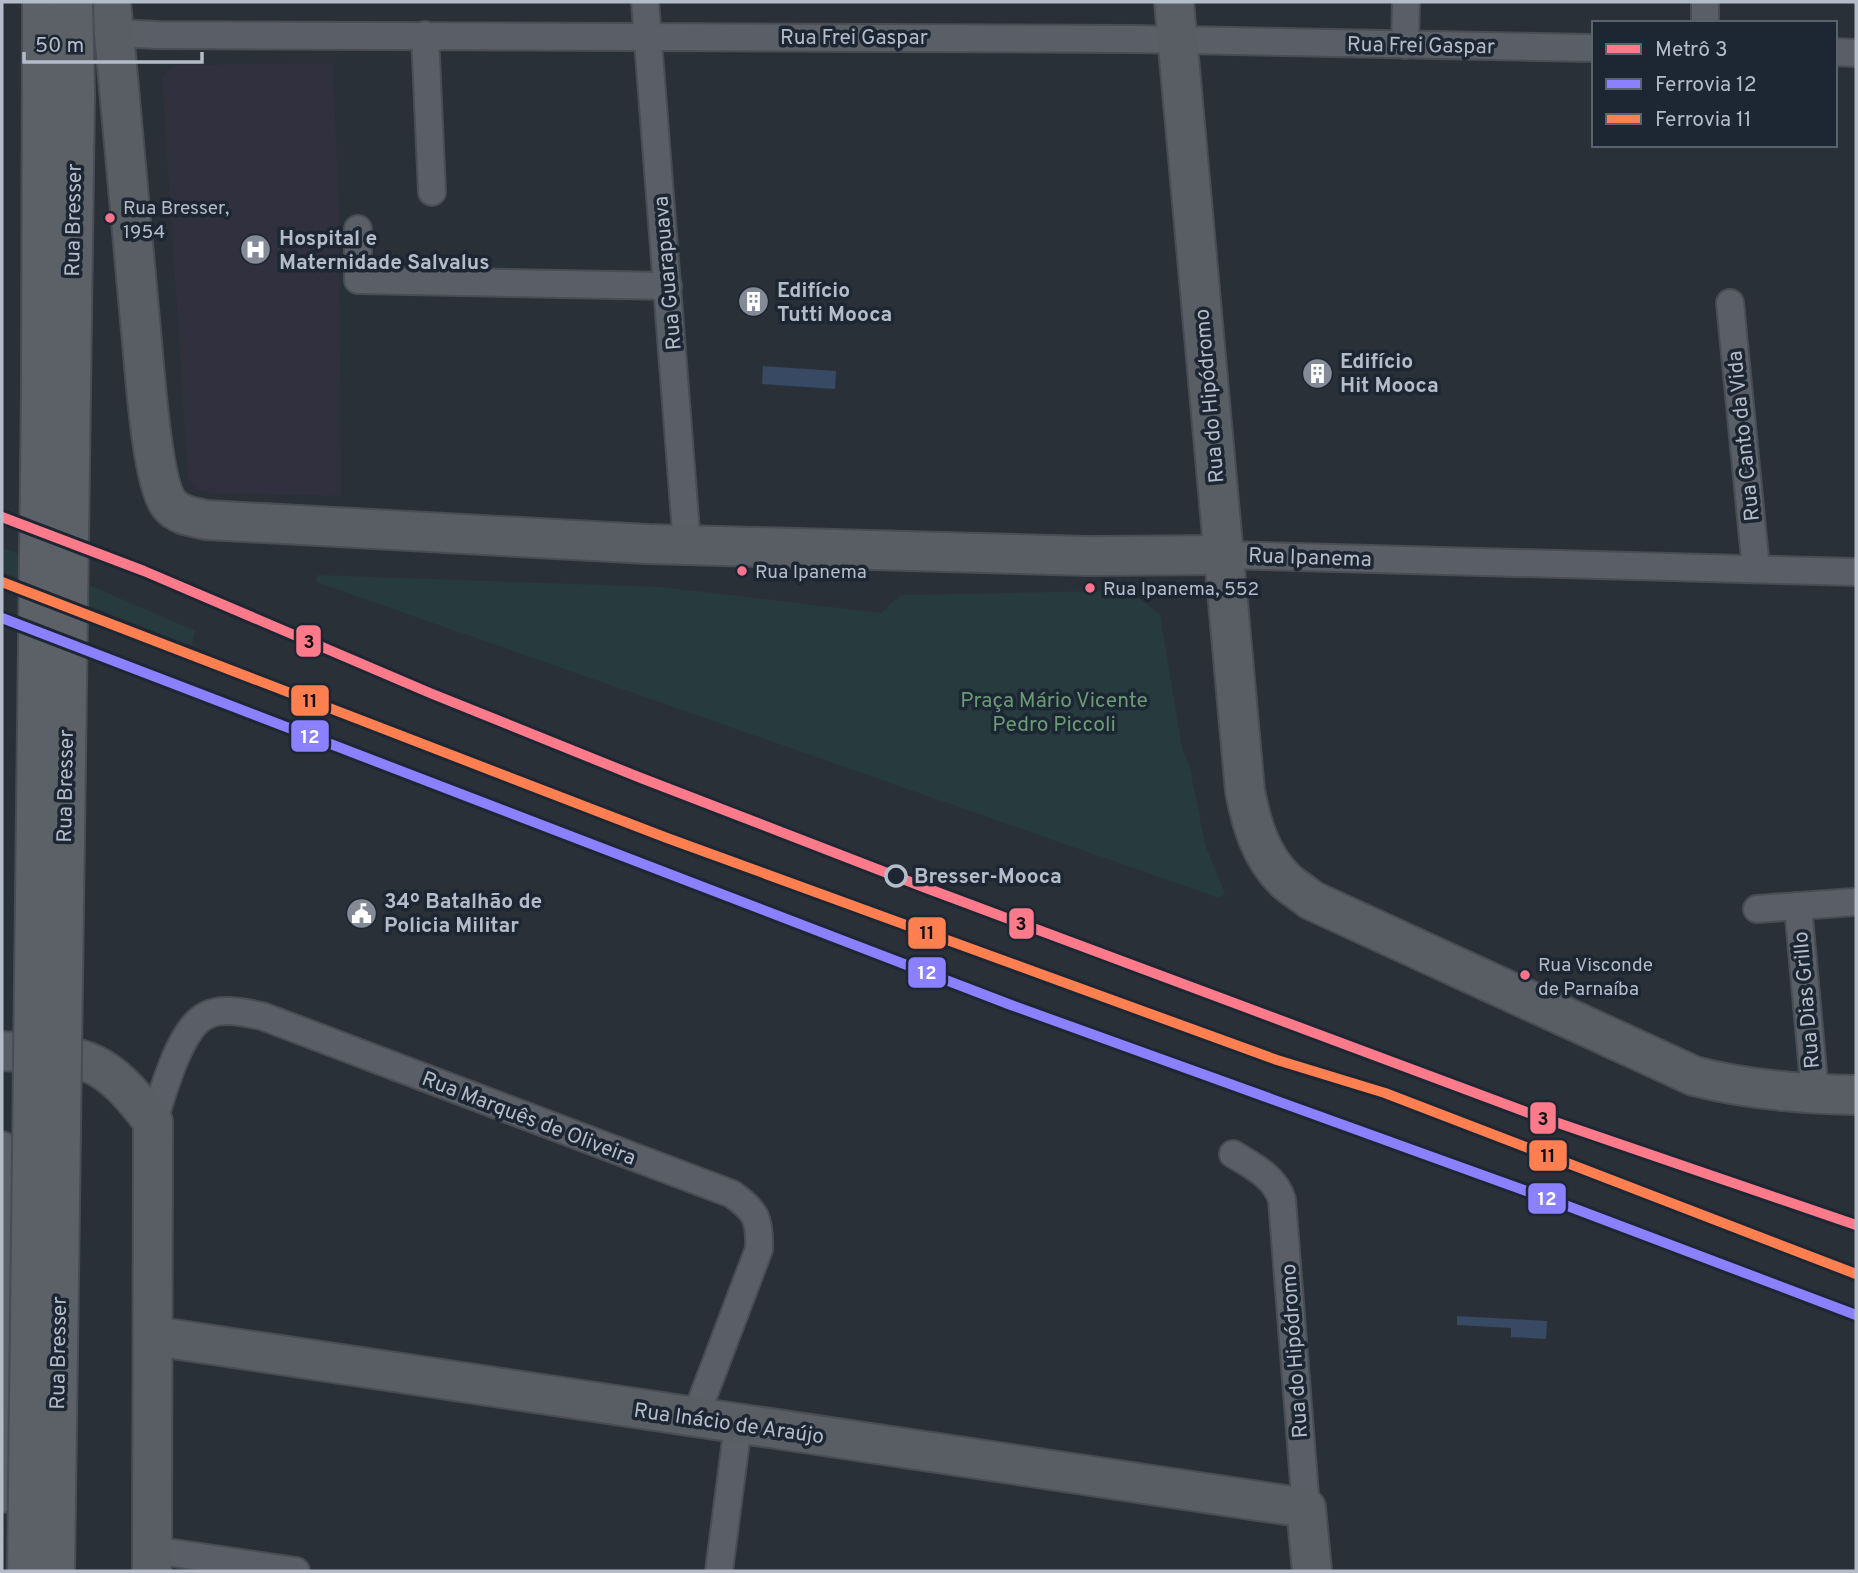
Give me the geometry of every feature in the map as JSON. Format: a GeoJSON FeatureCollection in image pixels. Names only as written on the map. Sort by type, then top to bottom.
{"type":"FeatureCollection","features":[{"type":"Feature","properties":{"kind":"main road","name":"Rua Bresser"},"geometry":{"type":"LineString","coordinates":[[27,1571],[41,389],[42,2]]}},
{"type":"Feature","properties":{"kind":"main road","name":"Rua Bresser"},"geometry":{"type":"LineString","coordinates":[[55,1571],[75,95],[73,2]]}},
{"type":"Feature","properties":{"kind":"street","name":"Rua Guarapuava"},"geometry":{"type":"LineString","coordinates":[[645,2],[687,545]]}},
{"type":"Feature","properties":{"kind":"street","name":"Rua do Hipódromo"},"geometry":{"type":"LineString","coordinates":[[1174,2],[1245,790],[1252,825],[1269,859],[1284,880],[1311,900],[1694,1076],[1727,1085],[1815,1094]]}},
{"type":"Feature","properties":{"kind":"street"},"geometry":{"type":"LineString","coordinates":[[1405,45],[1406,2]]}},
{"type":"Feature","properties":{"kind":"street"},"geometry":{"type":"LineString","coordinates":[[1705,2],[1705,21]]}},
{"type":"Feature","properties":{"kind":"street","name":"Rua Frei Gaspar"},"geometry":{"type":"LineString","coordinates":[[112,17],[425,36],[1178,39],[1592,48]]}},
{"type":"Feature","properties":{"kind":"street","name":"Rua Ipanema"},"geometry":{"type":"LineString","coordinates":[[112,17],[149,407],[159,480],[169,504],[188,516],[207,520],[687,545],[1088,556],[1223,555],[1856,572]]}},
{"type":"Feature","properties":{"kind":"street"},"geometry":{"type":"LineString","coordinates":[[425,36],[432,192]]}},
{"type":"Feature","properties":{"kind":"street"},"geometry":{"type":"LineString","coordinates":[[1837,52],[1856,53]]}},
{"type":"Feature","properties":{"kind":"street"},"geometry":{"type":"LineString","coordinates":[[358,229],[358,280],[668,286]]}},
{"type":"Feature","properties":{"kind":"street","name":"Rua Canto da Vida"},"geometry":{"type":"LineString","coordinates":[[1730,303],[1756,569]]}},
{"type":"Feature","properties":{"kind":"street","name":"Rua Dias Grillo"},"geometry":{"type":"LineString","coordinates":[[1757,909],[1854,902]]}},
{"type":"Feature","properties":{"kind":"street","name":"Rua Dias Grillo"},"geometry":{"type":"LineString","coordinates":[[1798,906],[1815,1094]]}},
{"type":"Feature","properties":{"kind":"street","name":"Rua Marquês de Oliveira"},"geometry":{"type":"LineString","coordinates":[[153,1122],[177,1054],[189,1032],[207,1015],[237,1012],[262,1016],[732,1195],[746,1204],[760,1226],[759,1249],[695,1418]]}},
{"type":"Feature","properties":{"kind":"street"},"geometry":{"type":"LineString","coordinates":[[2,1051],[81,1058],[97,1064],[130,1091],[153,1122],[153,1561],[296,1571]]}},
{"type":"Feature","properties":{"kind":"street"},"geometry":{"type":"LineString","coordinates":[[1815,1094],[1856,1095]]}},
{"type":"Feature","properties":{"kind":"street"},"geometry":{"type":"LineString","coordinates":[[2,1146],[6,1153],[2,1499]]}},
{"type":"Feature","properties":{"kind":"street","name":"Rua do Hipódromo"},"geometry":{"type":"LineString","coordinates":[[1233,1154],[1268,1178],[1282,1200],[1312,1571]]}},
{"type":"Feature","properties":{"kind":"street","name":"Rua Inácio de Araújo"},"geometry":{"type":"LineString","coordinates":[[153,1336],[1306,1508]]}},
{"type":"Feature","properties":{"kind":"street"},"geometry":{"type":"LineString","coordinates":[[719,1571],[738,1425]]}},
{"type":"Feature","properties":{"kind":"shaded area","name":"Hospital e Maternidade Salvalus"},"geometry":{"type":"Polygon","coordinates":[[[333,63],[339,213],[341,496],[209,493],[196,489],[188,479],[162,81],[168,69],[177,65],[333,63]]]}},
{"type":"Feature","properties":{"kind":"green space"},"geometry":{"type":"Polygon","coordinates":[[[2,547],[195,631],[192,646],[2,572],[2,547]]]}},
{"type":"Feature","properties":{"kind":"green space","name":"Praça Mário Vicente Pedro Piccoli"},"geometry":{"type":"Polygon","coordinates":[[[317,575],[662,587],[881,613],[901,595],[1104,591],[1134,595],[1160,614],[1182,748],[1189,764],[1205,844],[1225,894],[1219,898],[316,582],[317,575]]]}},
{"type":"Feature","properties":{"kind":"water"},"geometry":{"type":"Polygon","coordinates":[[[763,366],[836,371],[835,389],[762,384],[763,366]]]}},
{"type":"Feature","properties":{"kind":"water"},"geometry":{"type":"Polygon","coordinates":[[[1457,1316],[1547,1321],[1546,1339],[1511,1337],[1511,1328],[1457,1325],[1457,1316]]]}},
{"type":"Feature","properties":{"kind":"metro line","name":"3"},"geometry":{"type":"LineString","coordinates":[[2,517],[144,571],[430,693],[641,778],[926,888],[1529,1113],[1856,1225]]}},
{"type":"Feature","properties":{"kind":"rail line","name":"11"},"geometry":{"type":"LineString","coordinates":[[2,582],[667,838],[1277,1060],[1385,1093],[1856,1274]]}},
{"type":"Feature","properties":{"kind":"rail line","name":"12"},"geometry":{"type":"LineString","coordinates":[[2,618],[1011,1005],[1557,1202],[1856,1315]]}},
{"type":"Feature","properties":{"kind":"place","name":"Rua Bresser, 1954"},"geometry":{"type":"Point","coordinates":[110,218]}},
{"type":"Feature","properties":{"kind":"place","name":"Hospital e Maternidade Salvalus"},"geometry":{"type":"Point","coordinates":[256,250]}},
{"type":"Feature","properties":{"kind":"place","name":"Edifício Tutti Mooca"},"geometry":{"type":"Point","coordinates":[754,302]}},
{"type":"Feature","properties":{"kind":"place","name":"Edifício Hit Mooca"},"geometry":{"type":"Point","coordinates":[1317,373]}},
{"type":"Feature","properties":{"kind":"place","name":"Rua Ipanema"},"geometry":{"type":"Point","coordinates":[742,571]}},
{"type":"Feature","properties":{"kind":"place","name":"Rua Ipanema, 552"},"geometry":{"type":"Point","coordinates":[1090,588]}},
{"type":"Feature","properties":{"kind":"place","name":"Bresser-Mooca"},"geometry":{"type":"Point","coordinates":[896,876]}},
{"type":"Feature","properties":{"kind":"place","name":"34º Batalhão de Policia Militar"},"geometry":{"type":"Point","coordinates":[361,913]}},
{"type":"Feature","properties":{"kind":"place","name":"Rua Visconde de Parnaíba"},"geometry":{"type":"Point","coordinates":[1525,975]}}]}
